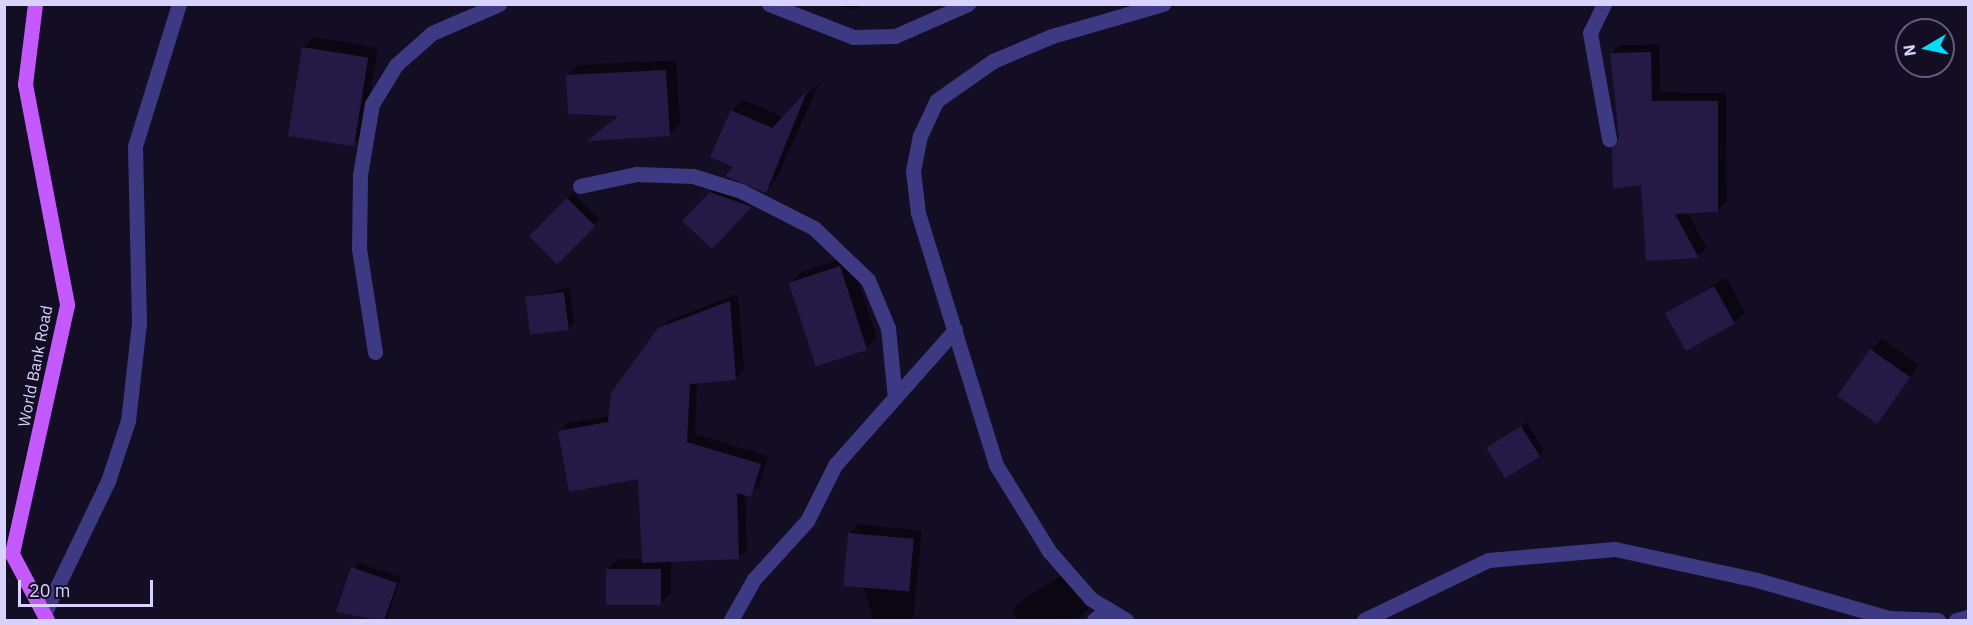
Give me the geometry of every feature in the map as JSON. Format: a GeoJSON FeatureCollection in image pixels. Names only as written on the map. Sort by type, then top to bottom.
{"type":"FeatureCollection","features":[{"type":"Feature","properties":{"kind":"main road","name":"World Bank Road"},"geometry":{"type":"LineString","coordinates":[[35,4],[25,84],[67,306],[12,554],[46,617]]}},
{"type":"Feature","properties":{"kind":"street"},"geometry":{"type":"LineString","coordinates":[[46,617],[108,481],[128,421],[139,323],[135,146],[179,4]]}},
{"type":"Feature","properties":{"kind":"street"},"geometry":{"type":"LineString","coordinates":[[375,352],[359,249],[360,175],[372,104],[396,65],[432,33],[499,4]]}},
{"type":"Feature","properties":{"kind":"street"},"geometry":{"type":"LineString","coordinates":[[769,4],[853,38],[895,36],[968,4]]}},
{"type":"Feature","properties":{"kind":"street"},"geometry":{"type":"LineString","coordinates":[[1126,621],[1091,599],[1049,551],[996,465],[918,213],[913,171],[920,136],[936,101],[993,62],[1052,36],[1163,4]]}},
{"type":"Feature","properties":{"kind":"street"},"geometry":{"type":"LineString","coordinates":[[1604,4],[1590,33],[1609,139]]}},
{"type":"Feature","properties":{"kind":"street"},"geometry":{"type":"LineString","coordinates":[[580,186],[636,174],[693,176],[741,191],[814,228],[868,280],[888,328],[895,398]]}},
{"type":"Feature","properties":{"kind":"street"},"geometry":{"type":"LineString","coordinates":[[731,621],[754,579],[807,520],[835,465],[954,330]]}},
{"type":"Feature","properties":{"kind":"street"},"geometry":{"type":"LineString","coordinates":[[1364,621],[1488,560],[1615,549],[1757,580],[1889,618],[1938,621]]}},
{"type":"Feature","properties":{"kind":"street"},"geometry":{"type":"LineString","coordinates":[[1094,621],[1108,609]]}},
{"type":"Feature","properties":{"kind":"street"},"geometry":{"type":"LineString","coordinates":[[1956,621],[1968,617]]}},
{"type":"Feature","properties":{"kind":"building"},"geometry":{"type":"Polygon","coordinates":[[[302,47],[368,57],[354,146],[288,136],[302,47]]]}},
{"type":"Feature","properties":{"kind":"building"},"geometry":{"type":"Polygon","coordinates":[[[1651,52],[1652,101],[1718,101],[1718,212],[1675,214],[1699,258],[1646,261],[1641,185],[1613,189],[1612,148],[1619,138],[1610,53],[1651,52]]]}},
{"type":"Feature","properties":{"kind":"building"},"geometry":{"type":"Polygon","coordinates":[[[666,70],[670,136],[587,141],[618,116],[568,114],[566,75],[666,70]]]}},
{"type":"Feature","properties":{"kind":"building"},"geometry":{"type":"Polygon","coordinates":[[[807,91],[766,193],[725,176],[733,167],[710,157],[731,110],[772,128],[807,91]]]}},
{"type":"Feature","properties":{"kind":"building"},"geometry":{"type":"Polygon","coordinates":[[[710,192],[752,207],[712,249],[682,221],[710,192]]]}},
{"type":"Feature","properties":{"kind":"building"},"geometry":{"type":"Polygon","coordinates":[[[567,198],[595,226],[557,264],[529,236],[567,198]]]}},
{"type":"Feature","properties":{"kind":"building"},"geometry":{"type":"Polygon","coordinates":[[[840,266],[867,350],[816,366],[789,283],[840,266]]]}},
{"type":"Feature","properties":{"kind":"building"},"geometry":{"type":"Polygon","coordinates":[[[1714,286],[1735,324],[1686,351],[1665,313],[1714,286]]]}},
{"type":"Feature","properties":{"kind":"building"},"geometry":{"type":"Polygon","coordinates":[[[564,292],[569,330],[530,334],[525,297],[564,292]]]}},
{"type":"Feature","properties":{"kind":"building"},"geometry":{"type":"Polygon","coordinates":[[[730,301],[736,380],[690,384],[687,442],[761,464],[751,497],[737,493],[739,559],[642,563],[638,479],[569,492],[558,431],[608,422],[611,393],[658,328],[730,301]]]}},
{"type":"Feature","properties":{"kind":"building"},"geometry":{"type":"Polygon","coordinates":[[[1870,349],[1910,377],[1877,424],[1837,396],[1870,349]]]}},
{"type":"Feature","properties":{"kind":"building"},"geometry":{"type":"Polygon","coordinates":[[[1521,426],[1540,457],[1505,478],[1486,448],[1521,426]]]}},
{"type":"Feature","properties":{"kind":"building"},"geometry":{"type":"Polygon","coordinates":[[[848,533],[914,539],[909,592],[843,586],[848,533]]]}},
{"type":"Feature","properties":{"kind":"building"},"geometry":{"type":"Polygon","coordinates":[[[351,567],[397,583],[384,621],[336,612],[351,567]]]}},
{"type":"Feature","properties":{"kind":"building"},"geometry":{"type":"Polygon","coordinates":[[[606,569],[661,569],[661,605],[606,605],[606,569]]]}}]}
